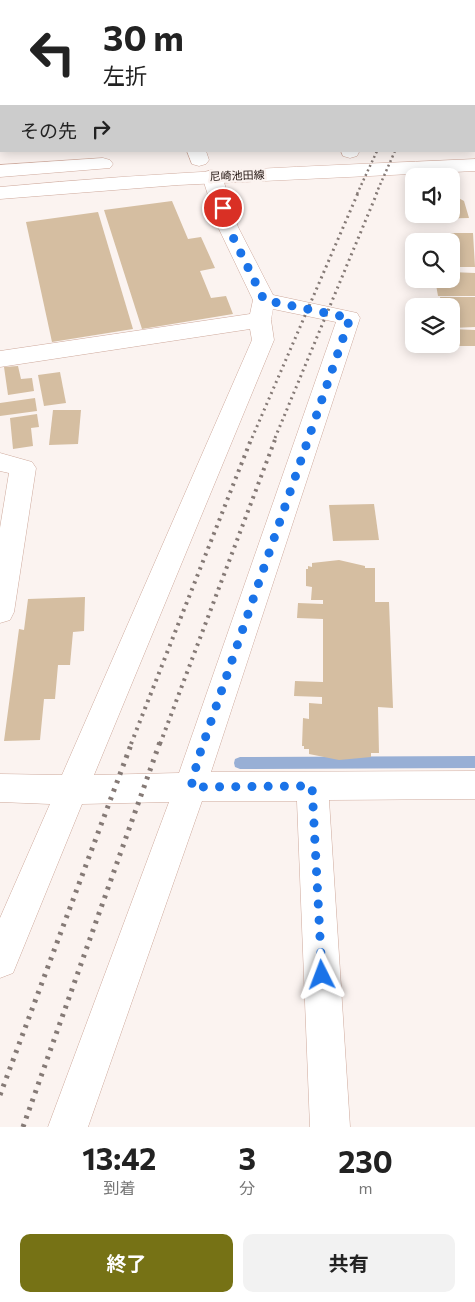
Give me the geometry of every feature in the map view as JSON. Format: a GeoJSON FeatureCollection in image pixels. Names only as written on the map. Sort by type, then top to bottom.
{"type":"FeatureCollection","features":[{"type":"Feature","properties":{"kind":"street","name":"尼崎池田線"},"geometry":{"type":"LineString","coordinates":[[0,192],[87,184],[202,163],[350,152]]}},
{"type":"Feature","properties":{"kind":"street","name":"尼崎池田線"},"geometry":{"type":"LineString","coordinates":[[170,161],[202,163],[475,165]]}},
{"type":"Feature","properties":{"kind":"street"},"geometry":{"type":"LineString","coordinates":[[0,960],[263,340],[262,310],[202,163]]}},
{"type":"Feature","properties":{"kind":"street"},"geometry":{"type":"LineString","coordinates":[[0,171],[122,164]]}},
{"type":"Feature","properties":{"kind":"street"},"geometry":{"type":"LineString","coordinates":[[0,359],[262,310],[350,318],[198,759],[191,787],[68,1127]]}},
{"type":"Feature","properties":{"kind":"street"},"geometry":{"type":"LineString","coordinates":[[0,462],[23,468],[0,612]]}},
{"type":"Feature","properties":{"kind":"street"},"geometry":{"type":"LineString","coordinates":[[0,788],[71,790],[191,787],[475,785]]}},
{"type":"Feature","properties":{"kind":"street"},"geometry":{"type":"LineString","coordinates":[[312,786],[330,1127]]}},
{"type":"Feature","properties":{"kind":"building"},"geometry":{"type":"Polygon","coordinates":[[[460,199],[464,201],[469,218],[460,218],[460,199]]]}},
{"type":"Feature","properties":{"kind":"building"},"geometry":{"type":"Polygon","coordinates":[[[172,201],[188,239],[201,237],[215,268],[200,271],[211,298],[226,296],[233,314],[142,329],[104,210],[172,201]]]}},
{"type":"Feature","properties":{"kind":"building"},"geometry":{"type":"Polygon","coordinates":[[[98,212],[133,329],[52,342],[26,222],[98,212]]]}},
{"type":"Feature","properties":{"kind":"building"},"geometry":{"type":"Polygon","coordinates":[[[460,233],[473,233],[475,267],[460,267],[460,233]]]}},
{"type":"Feature","properties":{"kind":"building"},"geometry":{"type":"Polygon","coordinates":[[[460,272],[475,273],[475,296],[438,296],[437,288],[460,288],[460,272]]]}},
{"type":"Feature","properties":{"kind":"building"},"geometry":{"type":"Polygon","coordinates":[[[475,297],[475,327],[460,328],[460,298],[440,298],[475,297]]]}},
{"type":"Feature","properties":{"kind":"building"},"geometry":{"type":"Polygon","coordinates":[[[460,329],[475,330],[475,346],[460,346],[460,329]]]}},
{"type":"Feature","properties":{"kind":"building"},"geometry":{"type":"Polygon","coordinates":[[[18,366],[21,379],[32,378],[34,391],[8,395],[4,367],[18,366]]]}},
{"type":"Feature","properties":{"kind":"building"},"geometry":{"type":"Polygon","coordinates":[[[60,372],[66,403],[44,406],[38,375],[60,372]]]}},
{"type":"Feature","properties":{"kind":"building"},"geometry":{"type":"Polygon","coordinates":[[[35,398],[37,411],[0,416],[0,403],[35,398]]]}},
{"type":"Feature","properties":{"kind":"building"},"geometry":{"type":"Polygon","coordinates":[[[53,410],[81,410],[78,444],[49,445],[53,410]]]}},
{"type":"Feature","properties":{"kind":"building"},"geometry":{"type":"Polygon","coordinates":[[[37,414],[39,427],[31,428],[33,446],[13,449],[10,418],[37,414]]]}},
{"type":"Feature","properties":{"kind":"building"},"geometry":{"type":"Polygon","coordinates":[[[374,504],[379,540],[333,541],[329,505],[374,504]]]}},
{"type":"Feature","properties":{"kind":"building"},"geometry":{"type":"Polygon","coordinates":[[[339,560],[365,566],[365,568],[375,568],[375,602],[389,602],[393,708],[378,707],[379,753],[371,753],[371,757],[339,760],[309,754],[309,749],[304,749],[304,746],[302,746],[303,718],[309,719],[309,703],[322,704],[322,697],[294,696],[295,681],[323,682],[323,619],[297,618],[298,603],[323,604],[323,600],[311,600],[312,587],[306,586],[306,569],[308,569],[308,566],[312,567],[312,563],[339,560]]]}},
{"type":"Feature","properties":{"kind":"building"},"geometry":{"type":"Polygon","coordinates":[[[85,597],[84,631],[73,632],[70,665],[58,665],[55,699],[44,699],[40,740],[4,741],[19,629],[24,630],[28,599],[85,597]]]}},
{"type":"Feature","properties":{"kind":"waterway"},"geometry":{"type":"LineString","coordinates":[[240,763],[475,762]]}},
{"type":"Feature","properties":{"kind":"railway"},"geometry":{"type":"LineString","coordinates":[[357,194],[377,152]]}},
{"type":"Feature","properties":{"kind":"railway"},"geometry":{"type":"LineString","coordinates":[[376,194],[395,152]]}},
{"type":"Feature","properties":{"kind":"railway"},"geometry":{"type":"LineString","coordinates":[[252,438],[358,193]]}},
{"type":"Feature","properties":{"kind":"railway"},"geometry":{"type":"LineString","coordinates":[[275,438],[377,193]]}},
{"type":"Feature","properties":{"kind":"railway"},"geometry":{"type":"LineString","coordinates":[[131,744],[252,437]]}},
{"type":"Feature","properties":{"kind":"railway"},"geometry":{"type":"LineString","coordinates":[[160,744],[276,437]]}},
{"type":"Feature","properties":{"kind":"railway"},"geometry":{"type":"LineString","coordinates":[[0,1095],[132,742]]}},
{"type":"Feature","properties":{"kind":"railway"},"geometry":{"type":"LineString","coordinates":[[23,1127],[160,742]]}},
{"type":"Feature","properties":{"kind":"route"},"geometry":{"type":"LineString","coordinates":[[223,208],[228,227],[264,300],[350,318],[198,759],[191,787],[312,786],[322,975]]}}]}
